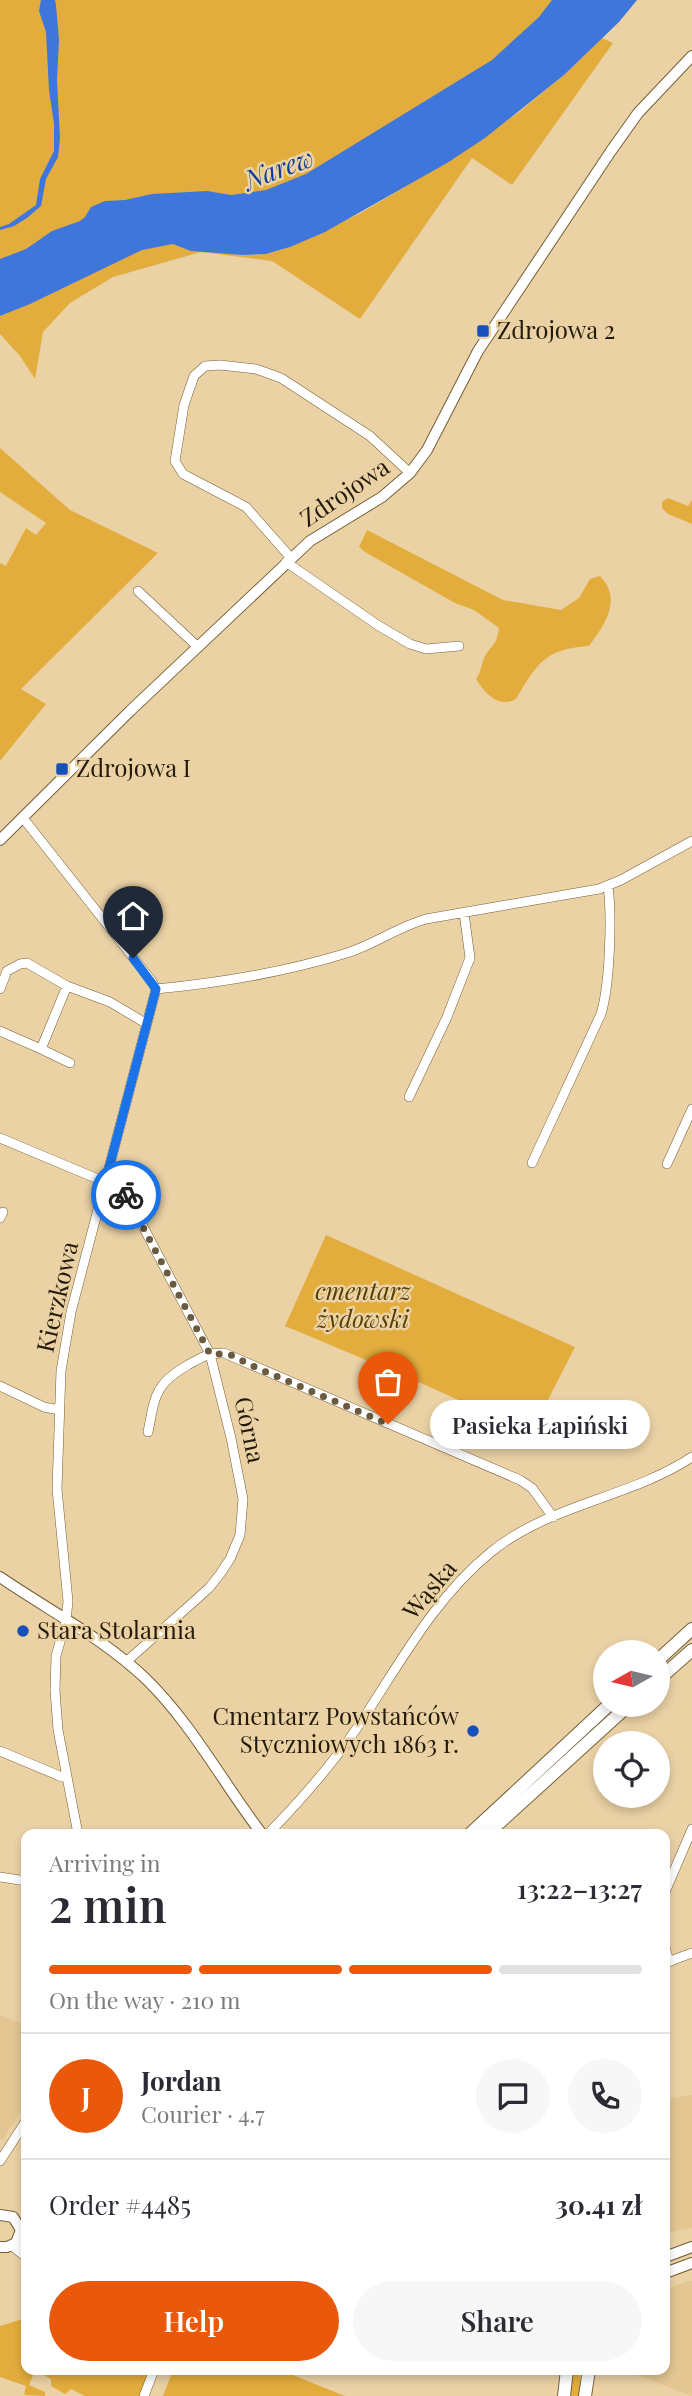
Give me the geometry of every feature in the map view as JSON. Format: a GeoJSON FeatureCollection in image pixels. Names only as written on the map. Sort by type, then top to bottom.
{"type":"FeatureCollection","features":[{"type":"Feature","properties":{"kind":"main road"},"geometry":{"type":"LineString","coordinates":[[670,1649],[692,1629]]}},
{"type":"Feature","properties":{"kind":"main road"},"geometry":{"type":"LineString","coordinates":[[670,1670],[691,1652]]}},
{"type":"Feature","properties":{"kind":"main road"},"geometry":{"type":"LineString","coordinates":[[475,1829],[596,1717]]}},
{"type":"Feature","properties":{"kind":"main road"},"geometry":{"type":"LineString","coordinates":[[492,1829],[616,1717]]}},
{"type":"Feature","properties":{"kind":"main road"},"geometry":{"type":"LineString","coordinates":[[564,2396],[566,2375]]}},
{"type":"Feature","properties":{"kind":"main road"},"geometry":{"type":"LineString","coordinates":[[585,2396],[588,2375]]}},
{"type":"Feature","properties":{"kind":"street","name":"Zdrojowa"},"geometry":{"type":"LineString","coordinates":[[0,840],[288,560],[319,534],[393,490],[410,473],[427,450],[482,343],[611,151],[638,113],[692,56]]}},
{"type":"Feature","properties":{"kind":"street"},"geometry":{"type":"LineString","coordinates":[[173,475],[184,405],[194,376],[205,366],[220,365],[256,369],[281,378],[370,436],[410,473]]}},
{"type":"Feature","properties":{"kind":"street"},"geometry":{"type":"LineString","coordinates":[[174,461],[183,474],[241,503],[254,515],[288,560],[379,626],[410,644],[426,649],[459,646]]}},
{"type":"Feature","properties":{"kind":"street"},"geometry":{"type":"LineString","coordinates":[[138,591],[198,646]]}},
{"type":"Feature","properties":{"kind":"street"},"geometry":{"type":"LineString","coordinates":[[23,818],[156,989],[220,983],[346,953],[408,924],[608,886],[692,841]]}},
{"type":"Feature","properties":{"kind":"street"},"geometry":{"type":"LineString","coordinates":[[532,1163],[606,998],[610,901],[608,886]]}},
{"type":"Feature","properties":{"kind":"street"},"geometry":{"type":"LineString","coordinates":[[409,1097],[447,1017],[470,958],[464,913]]}},
{"type":"Feature","properties":{"kind":"street"},"geometry":{"type":"LineString","coordinates":[[0,989],[7,971],[27,963],[67,986],[100,997],[148,1024]]}},
{"type":"Feature","properties":{"kind":"street"},"geometry":{"type":"LineString","coordinates":[[41,1049],[67,986]]}},
{"type":"Feature","properties":{"kind":"street","name":"Kierzkowa"},"geometry":{"type":"LineString","coordinates":[[77,1829],[58,1730],[55,1671],[56,1656],[66,1621],[67,1579],[57,1489],[59,1410],[65,1342],[156,989]]}},
{"type":"Feature","properties":{"kind":"street"},"geometry":{"type":"LineString","coordinates":[[0,1031],[70,1063]]}},
{"type":"Feature","properties":{"kind":"street"},"geometry":{"type":"LineString","coordinates":[[667,1164],[692,1109]]}},
{"type":"Feature","properties":{"kind":"street","name":"Górna"},"geometry":{"type":"LineString","coordinates":[[0,1138],[120,1189],[128,1198],[210,1354],[221,1393],[241,1484],[243,1511],[240,1535],[229,1559],[209,1588],[125,1662]]}},
{"type":"Feature","properties":{"kind":"street"},"geometry":{"type":"LineString","coordinates":[[148,1432],[155,1398],[164,1381],[176,1371],[210,1354],[229,1354],[520,1480],[532,1488],[553,1517]]}},
{"type":"Feature","properties":{"kind":"street"},"geometry":{"type":"LineString","coordinates":[[0,1387],[44,1407],[59,1410]]}},
{"type":"Feature","properties":{"kind":"street","name":"Wąska"},"geometry":{"type":"LineString","coordinates":[[272,1829],[335,1757],[418,1633],[472,1568],[505,1542],[553,1517],[648,1480],[692,1457]]}},
{"type":"Feature","properties":{"kind":"street"},"geometry":{"type":"LineString","coordinates":[[0,1577],[125,1662],[168,1703],[258,1829]]}},
{"type":"Feature","properties":{"kind":"street"},"geometry":{"type":"LineString","coordinates":[[0,1751],[67,1777]]}},
{"type":"Feature","properties":{"kind":"street"},"geometry":{"type":"LineString","coordinates":[[670,1880],[692,1829]]}},
{"type":"Feature","properties":{"kind":"street"},"geometry":{"type":"LineString","coordinates":[[0,1877],[21,1880]]}},
{"type":"Feature","properties":{"kind":"street"},"geometry":{"type":"LineString","coordinates":[[670,1961],[692,1953]]}},
{"type":"Feature","properties":{"kind":"street"},"geometry":{"type":"LineString","coordinates":[[0,2161],[21,2129]]}},
{"type":"Feature","properties":{"kind":"street"},"geometry":{"type":"LineString","coordinates":[[0,2215],[8,2215],[20,2229],[0,2247]]}},
{"type":"Feature","properties":{"kind":"street"},"geometry":{"type":"LineString","coordinates":[[670,2255],[692,2247]]}},
{"type":"Feature","properties":{"kind":"street"},"geometry":{"type":"LineString","coordinates":[[670,2271],[692,2263]]}},
{"type":"Feature","properties":{"kind":"street"},"geometry":{"type":"LineString","coordinates":[[144,2396],[152,2375]]}},
{"type":"Feature","properties":{"kind":"shaded area"},"geometry":{"type":"Polygon","coordinates":[[[0,2015],[21,2023],[21,2110],[3,2140],[0,2139],[0,2015]]]}},
{"type":"Feature","properties":{"kind":"shaded area"},"geometry":{"type":"Polygon","coordinates":[[[692,2095],[692,2228],[670,2232],[670,2098],[692,2095]]]}},
{"type":"Feature","properties":{"kind":"shaded area"},"geometry":{"type":"Polygon","coordinates":[[[692,2281],[692,2396],[637,2375],[670,2375],[670,2288],[692,2281]]]}},
{"type":"Feature","properties":{"kind":"green space"},"geometry":{"type":"Polygon","coordinates":[[[0,0],[612,0],[459,153],[518,113],[564,75],[602,38],[613,43],[512,185],[472,158],[360,319],[272,261],[201,252],[113,277],[70,303],[43,332],[35,379],[20,356],[0,334],[0,316],[44,297],[0,309],[0,0]],[[430,172],[205,252],[266,254],[290,247],[361,213],[430,172]]]}},
{"type":"Feature","properties":{"kind":"green space"},"geometry":{"type":"Polygon","coordinates":[[[0,448],[70,510],[158,553],[21,689],[46,704],[0,761],[0,563],[6,566],[26,528],[36,535],[46,523],[0,492],[0,448]]]}},
{"type":"Feature","properties":{"kind":"green space"},"geometry":{"type":"Polygon","coordinates":[[[668,498],[688,506],[692,500],[692,524],[668,514],[662,508],[662,502],[668,498]]]}},
{"type":"Feature","properties":{"kind":"green space"},"geometry":{"type":"Polygon","coordinates":[[[367,530],[503,600],[561,610],[579,598],[590,579],[600,576],[607,584],[611,598],[609,613],[589,646],[562,651],[543,660],[516,699],[510,702],[498,701],[488,694],[476,679],[484,658],[495,643],[499,628],[474,610],[455,603],[365,552],[359,547],[367,530]]]}},
{"type":"Feature","properties":{"kind":"green space","name":"cmentarz żydowski"},"geometry":{"type":"Polygon","coordinates":[[[326,1235],[575,1347],[531,1433],[285,1326],[326,1235]]]}},
{"type":"Feature","properties":{"kind":"green space"},"geometry":{"type":"Polygon","coordinates":[[[21,2320],[21,2375],[33,2375],[29,2385],[45,2392],[45,2396],[24,2395],[26,2386],[0,2377],[0,2326],[21,2320]]]}},
{"type":"Feature","properties":{"kind":"green space"},"geometry":{"type":"Polygon","coordinates":[[[43,2375],[147,2375],[140,2396],[85,2396],[71,2389],[65,2394],[51,2386],[51,2379],[43,2375]]]}},
{"type":"Feature","properties":{"kind":"green space"},"geometry":{"type":"Polygon","coordinates":[[[171,2375],[292,2375],[345,2396],[163,2396],[171,2375]]]}},
{"type":"Feature","properties":{"kind":"green space"},"geometry":{"type":"Polygon","coordinates":[[[572,2375],[580,2375],[580,2396],[570,2396],[572,2375]]]}},
{"type":"Feature","properties":{"kind":"water"},"geometry":{"type":"Polygon","coordinates":[[[41,0],[55,0],[56,5],[59,40],[58,157],[46,179],[41,206],[14,226],[0,230],[0,227],[9,224],[36,205],[40,179],[54,151],[46,32],[39,11],[41,0]]]}},
{"type":"Feature","properties":{"kind":"water"},"geometry":{"type":"Polygon","coordinates":[[[552,0],[637,0],[619,22],[564,75],[485,138],[447,163],[325,232],[290,247],[266,254],[242,255],[191,251],[173,244],[142,250],[0,316],[0,259],[26,249],[52,231],[80,221],[91,207],[105,201],[152,194],[207,191],[231,195],[266,190],[306,174],[492,60],[539,17],[552,0]]]}},
{"type":"Feature","properties":{"kind":"way so far"},"geometry":{"type":"LineString","coordinates":[[126,1195],[210,1354],[229,1354],[388,1424]]}},
{"type":"Feature","properties":{"kind":"place","name":"Zdrojowa 2"},"geometry":{"type":"Point","coordinates":[483,331]}},
{"type":"Feature","properties":{"kind":"place","name":"Zdrojowa I"},"geometry":{"type":"Point","coordinates":[62,769]}},
{"type":"Feature","properties":{"kind":"place","name":"Pasieka Łapiński"},"geometry":{"type":"Point","coordinates":[388,1424]}},
{"type":"Feature","properties":{"kind":"place","name":"Stara Stolarnia"},"geometry":{"type":"Point","coordinates":[23,1631]}},
{"type":"Feature","properties":{"kind":"place","name":"Cmentarz Powstańców Styczniowych 1863 r."},"geometry":{"type":"Point","coordinates":[473,1731]}},
{"type":"Feature","properties":{"kind":"route"},"geometry":{"type":"LineString","coordinates":[[126,1195],[120,1189],[105,1183],[156,989],[133,958]]}},
{"type":"Feature","properties":{"kind":"water label","name":"Narew"},"geometry":{"type":"Point","coordinates":[279,169]}}]}
